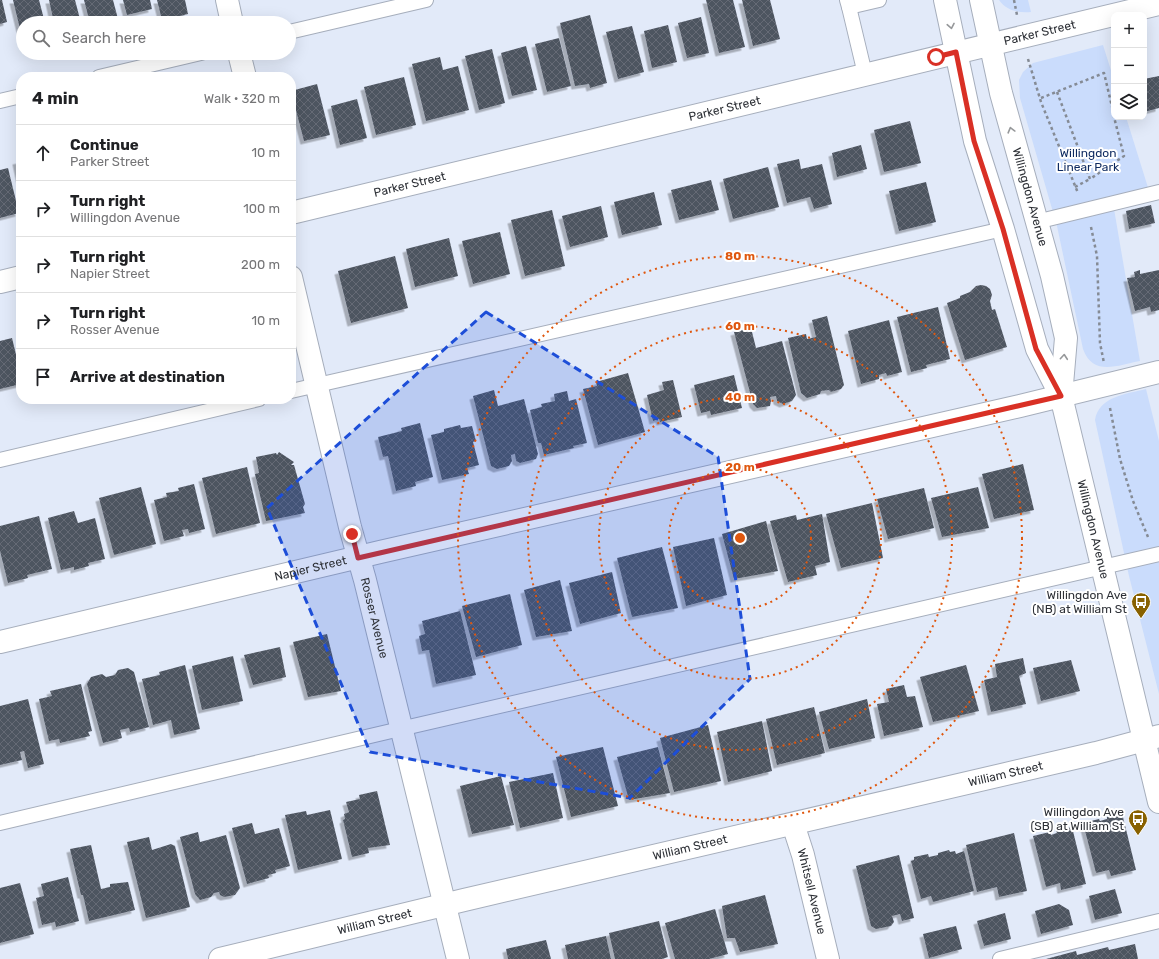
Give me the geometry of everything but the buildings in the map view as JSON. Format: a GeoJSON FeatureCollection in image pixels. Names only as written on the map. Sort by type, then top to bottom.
{"type":"FeatureCollection","features":[{"type":"Feature","properties":{"kind":"street"},"geometry":{"type":"LineString","coordinates":[[227,0],[230,16]]}},
{"type":"Feature","properties":{"kind":"street","name":"Willingdon Avenue"},"geometry":{"type":"LineString","coordinates":[[945,0],[974,141],[1003,229],[1036,349],[1061,396],[1102,568],[1152,738],[1159,802]]}},
{"type":"Feature","properties":{"kind":"street","name":"Willingdon Avenue"},"geometry":{"type":"LineString","coordinates":[[981,0],[1001,93],[1052,276],[1066,338],[1061,396]]}},
{"type":"Feature","properties":{"kind":"street","name":"Parker Street"},"geometry":{"type":"LineString","coordinates":[[296,212],[1159,4]]}},
{"type":"Feature","properties":{"kind":"street"},"geometry":{"type":"LineString","coordinates":[[241,60],[244,72]]}},
{"type":"Feature","properties":{"kind":"street"},"geometry":{"type":"LineString","coordinates":[[0,282],[16,278]]}},
{"type":"Feature","properties":{"kind":"street","name":"Rosser Avenue"},"geometry":{"type":"LineString","coordinates":[[296,299],[358,558],[400,729],[446,905],[458,959]]}},
{"type":"Feature","properties":{"kind":"street","name":"Napier Street"},"geometry":{"type":"LineString","coordinates":[[0,642],[1159,372]]}},
{"type":"Feature","properties":{"kind":"street","name":"William Street"},"geometry":{"type":"LineString","coordinates":[[220,959],[1096,753],[1152,738]]}},
{"type":"Feature","properties":{"kind":"street","name":"Whitsell Avenue"},"geometry":{"type":"LineString","coordinates":[[793,824],[828,959]]}},
{"type":"Feature","properties":{"kind":"lane"},"geometry":{"type":"LineString","coordinates":[[296,30],[426,0]]}},
{"type":"Feature","properties":{"kind":"lane"},"geometry":{"type":"LineString","coordinates":[[865,74],[848,4],[877,0]]}},
{"type":"Feature","properties":{"kind":"lane"},"geometry":{"type":"LineString","coordinates":[[120,72],[171,60]]}},
{"type":"Feature","properties":{"kind":"lane"},"geometry":{"type":"LineString","coordinates":[[0,100],[16,97]]}},
{"type":"Feature","properties":{"kind":"lane"},"geometry":{"type":"LineString","coordinates":[[1036,222],[1159,192]]}},
{"type":"Feature","properties":{"kind":"lane"},"geometry":{"type":"LineString","coordinates":[[296,391],[1003,229]]}},
{"type":"Feature","properties":{"kind":"lane"},"geometry":{"type":"LineString","coordinates":[[0,460],[238,404]]}},
{"type":"Feature","properties":{"kind":"lane"},"geometry":{"type":"LineString","coordinates":[[0,823],[1158,554]]}},
{"type":"Feature","properties":{"kind":"lane"},"geometry":{"type":"LineString","coordinates":[[1000,959],[1018,957],[1159,921]]}},
{"type":"Feature","properties":{"kind":"path"},"geometry":{"type":"LineString","coordinates":[[1014,0],[1017,12]]}},
{"type":"Feature","properties":{"kind":"path"},"geometry":{"type":"LineString","coordinates":[[1040,98],[1104,73],[1111,103]]}},
{"type":"Feature","properties":{"kind":"path"},"geometry":{"type":"LineString","coordinates":[[1057,92],[1090,179]]}},
{"type":"Feature","properties":{"kind":"path"},"geometry":{"type":"LineString","coordinates":[[1075,187],[1090,179],[1124,156],[1115,120]]}},
{"type":"Feature","properties":{"kind":"path"},"geometry":{"type":"LineString","coordinates":[[1109,404],[1120,459],[1133,501],[1158,554]]}},
{"type":"Feature","properties":{"kind":"highlighted area"},"geometry":{"type":"Polygon","coordinates":[[[486,312],[718,457],[750,679],[630,798],[370,752],[267,508],[486,312]]]}},
{"type":"Feature","properties":{"kind":"green space"},"geometry":{"type":"Polygon","coordinates":[[[999,0],[1028,0],[1031,12],[1022,12],[1009,9],[999,0]]]}},
{"type":"Feature","properties":{"kind":"green space","name":"Willingdon Linear Park"},"geometry":{"type":"Polygon","coordinates":[[[1103,45],[1111,70],[1111,120],[1127,120],[1150,194],[1113,203],[1140,361],[1107,367],[1100,366],[1087,358],[1083,349],[1057,226],[1020,98],[1019,80],[1023,72],[1033,63],[1103,45]]]}},
{"type":"Feature","properties":{"kind":"green space"},"geometry":{"type":"Polygon","coordinates":[[[1146,389],[1159,441],[1159,694],[1129,576],[1095,420],[1102,406],[1108,401],[1115,397],[1146,389]]]}},
{"type":"Feature","properties":{"kind":"place","name":"Willingdon Ave (NB) at William St"},"geometry":{"type":"Point","coordinates":[1141,619]}},
{"type":"Feature","properties":{"kind":"place","name":"Willingdon Ave (SB) at William St"},"geometry":{"type":"Point","coordinates":[1138,836]}},
{"type":"Feature","properties":{"kind":"route"},"geometry":{"type":"LineString","coordinates":[[352,534],[358,558],[1061,396],[1036,349],[1003,229],[974,141],[956,52],[936,57]]}}]}
